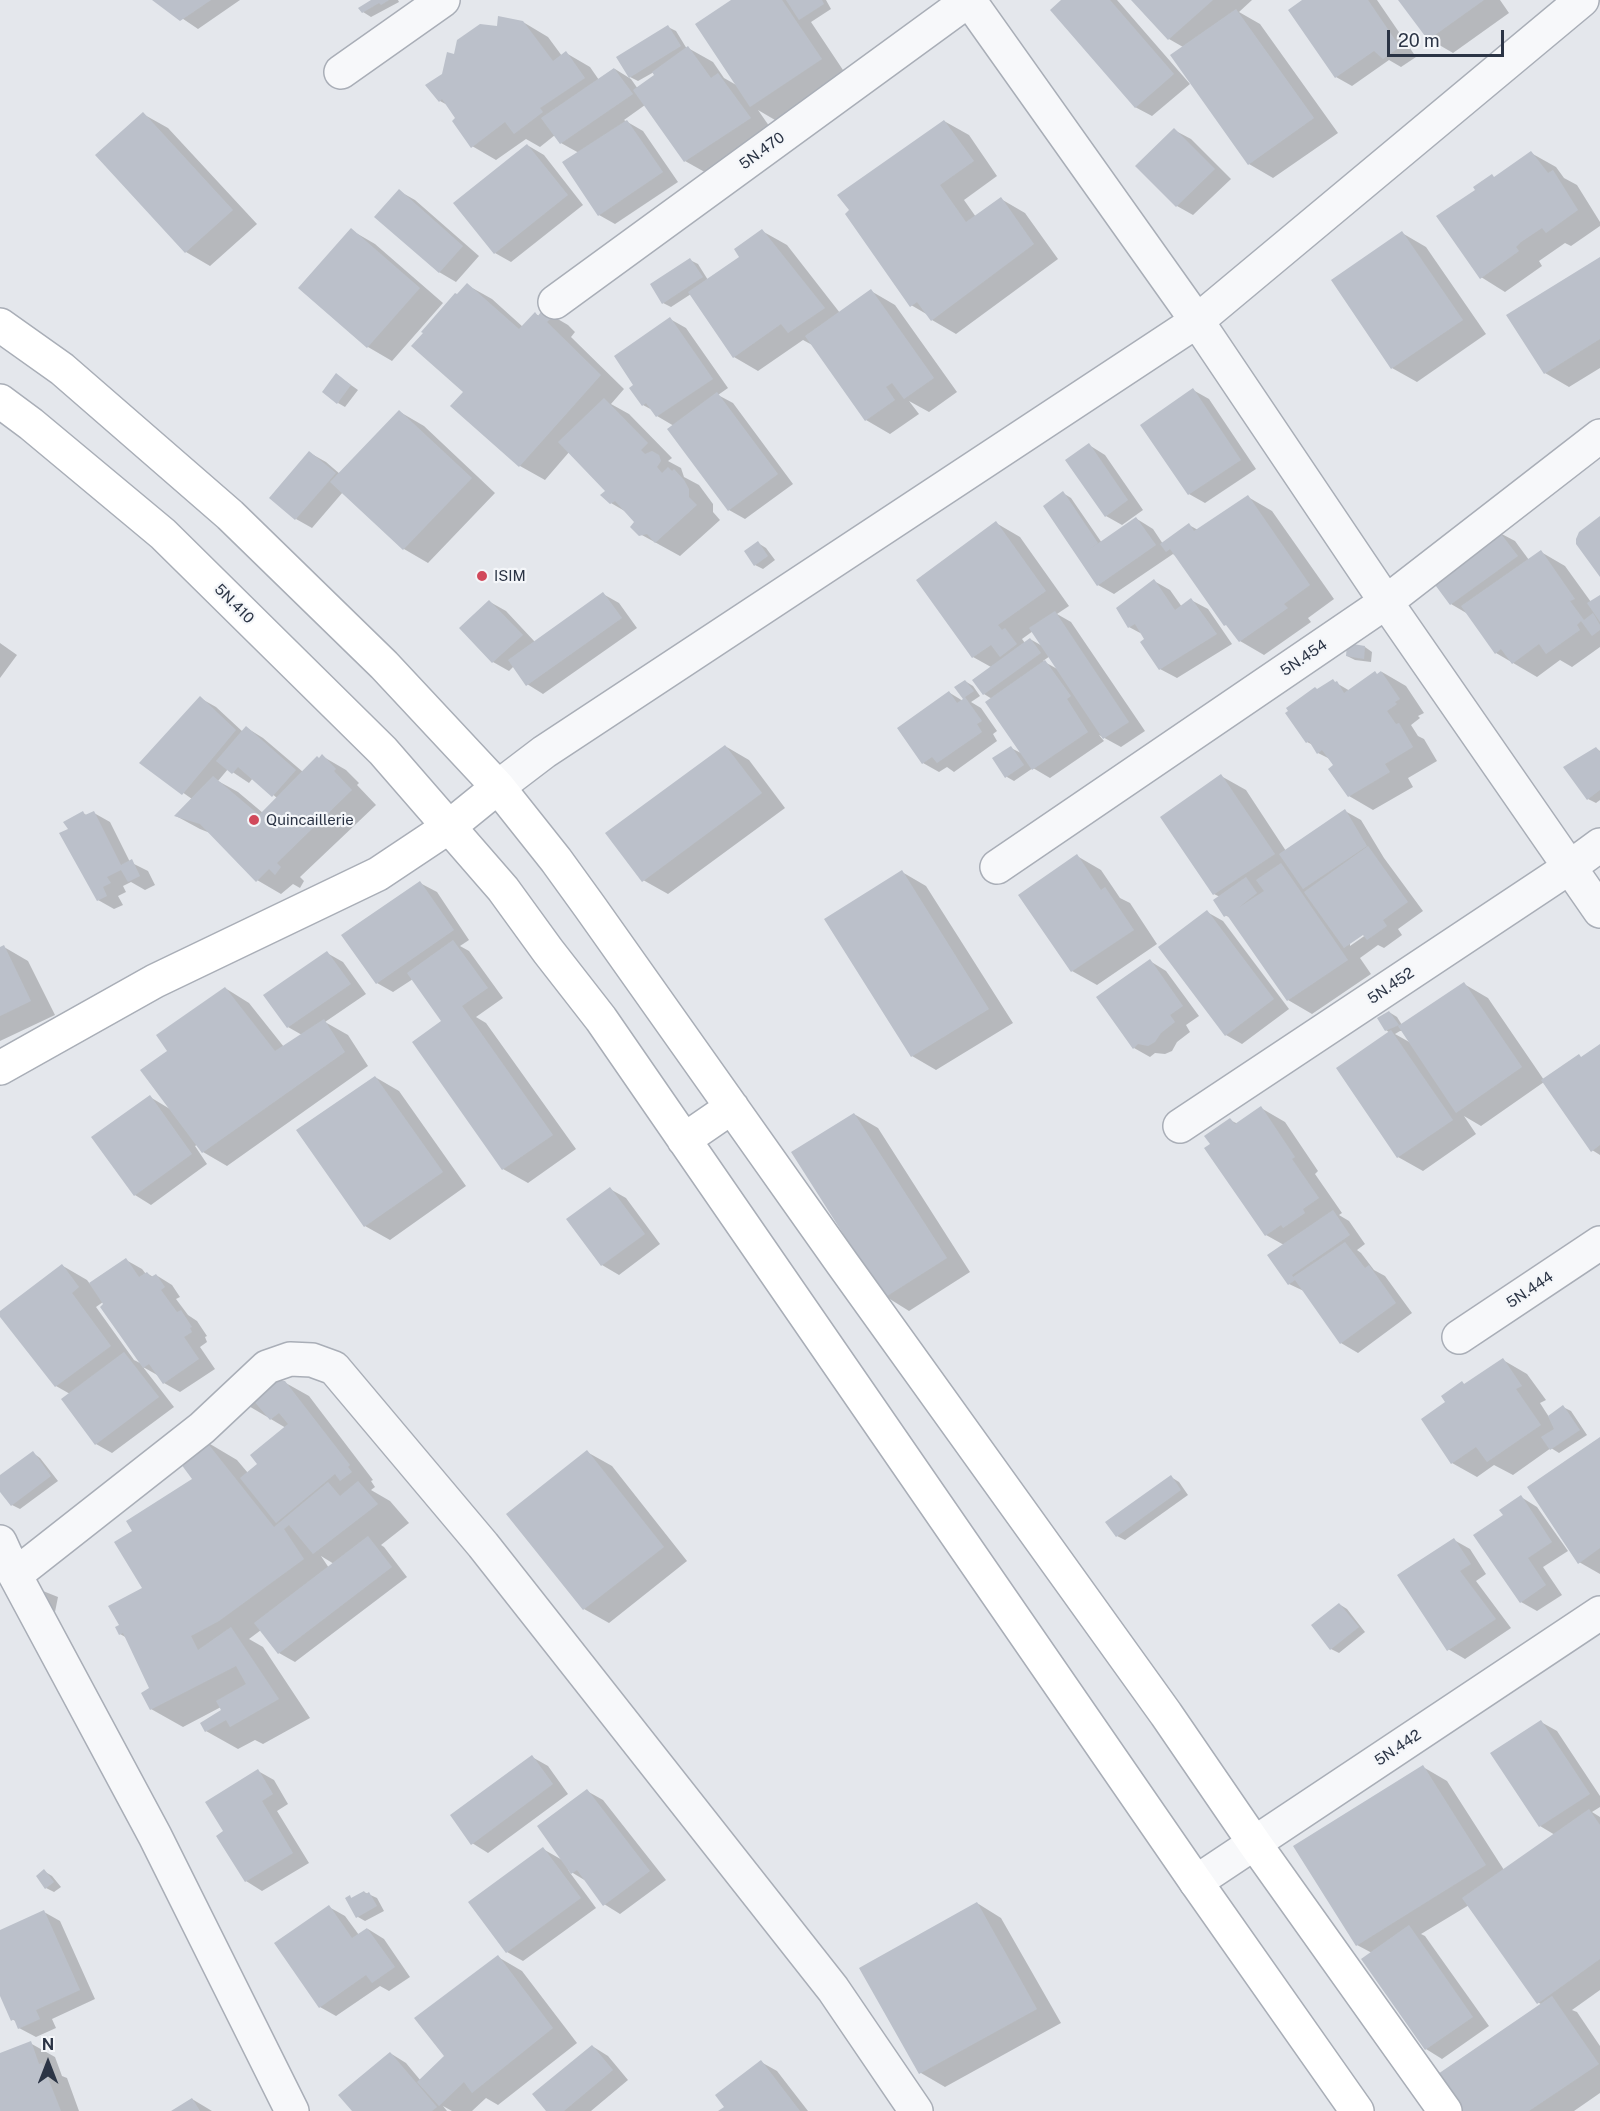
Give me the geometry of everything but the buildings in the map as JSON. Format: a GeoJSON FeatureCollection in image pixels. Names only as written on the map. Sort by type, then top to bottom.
{"type":"FeatureCollection","features":[{"type":"Feature","properties":{"kind":"main road"},"geometry":{"type":"LineString","coordinates":[[0,325],[62,369],[230,516],[384,665],[498,787],[563,869],[1166,1714],[1255,1844],[1445,2111]]}},
{"type":"Feature","properties":{"kind":"main road","name":"5N.410"},"geometry":{"type":"LineString","coordinates":[[0,401],[164,534],[383,751],[503,889],[601,1019],[1196,1882],[1357,2111]]}},
{"type":"Feature","properties":{"kind":"main road"},"geometry":{"type":"LineString","coordinates":[[0,1068],[155,981],[378,874],[450,826],[498,787]]}},
{"type":"Feature","properties":{"kind":"main road"},"geometry":{"type":"LineString","coordinates":[[684,1140],[732,1107]]}},
{"type":"Feature","properties":{"kind":"street"},"geometry":{"type":"LineString","coordinates":[[341,72],[443,0]]}},
{"type":"Feature","properties":{"kind":"street"},"geometry":{"type":"LineString","coordinates":[[969,0],[1197,321],[1386,602],[1600,911]]}},
{"type":"Feature","properties":{"kind":"street","name":"5N.470"},"geometry":{"type":"LineString","coordinates":[[555,302],[969,0]]}},
{"type":"Feature","properties":{"kind":"street"},"geometry":{"type":"LineString","coordinates":[[498,787],[544,752],[1197,321],[1573,3]]}},
{"type":"Feature","properties":{"kind":"street","name":"5N.454"},"geometry":{"type":"LineString","coordinates":[[997,867],[1386,602],[1600,435]]}},
{"type":"Feature","properties":{"kind":"street","name":"5N.452"},"geometry":{"type":"LineString","coordinates":[[1180,1126],[1600,845]]}},
{"type":"Feature","properties":{"kind":"street","name":"5N.444"},"geometry":{"type":"LineString","coordinates":[[1459,1337],[1600,1243]]}},
{"type":"Feature","properties":{"kind":"street"},"geometry":{"type":"LineString","coordinates":[[15,1575],[202,1428],[267,1367],[290,1359],[312,1360],[334,1368],[483,1545],[833,1989],[916,2111]]}},
{"type":"Feature","properties":{"kind":"street"},"geometry":{"type":"LineString","coordinates":[[0,1542],[15,1575],[155,1836],[292,2111]]}},
{"type":"Feature","properties":{"kind":"street","name":"5N.442"},"geometry":{"type":"LineString","coordinates":[[1196,1882],[1600,1613]]}},
{"type":"Feature","properties":{"kind":"place","name":"ISIM"},"geometry":{"type":"Point","coordinates":[482,576]}},
{"type":"Feature","properties":{"kind":"place","name":"Quincaillerie"},"geometry":{"type":"Point","coordinates":[254,820]}}]}
